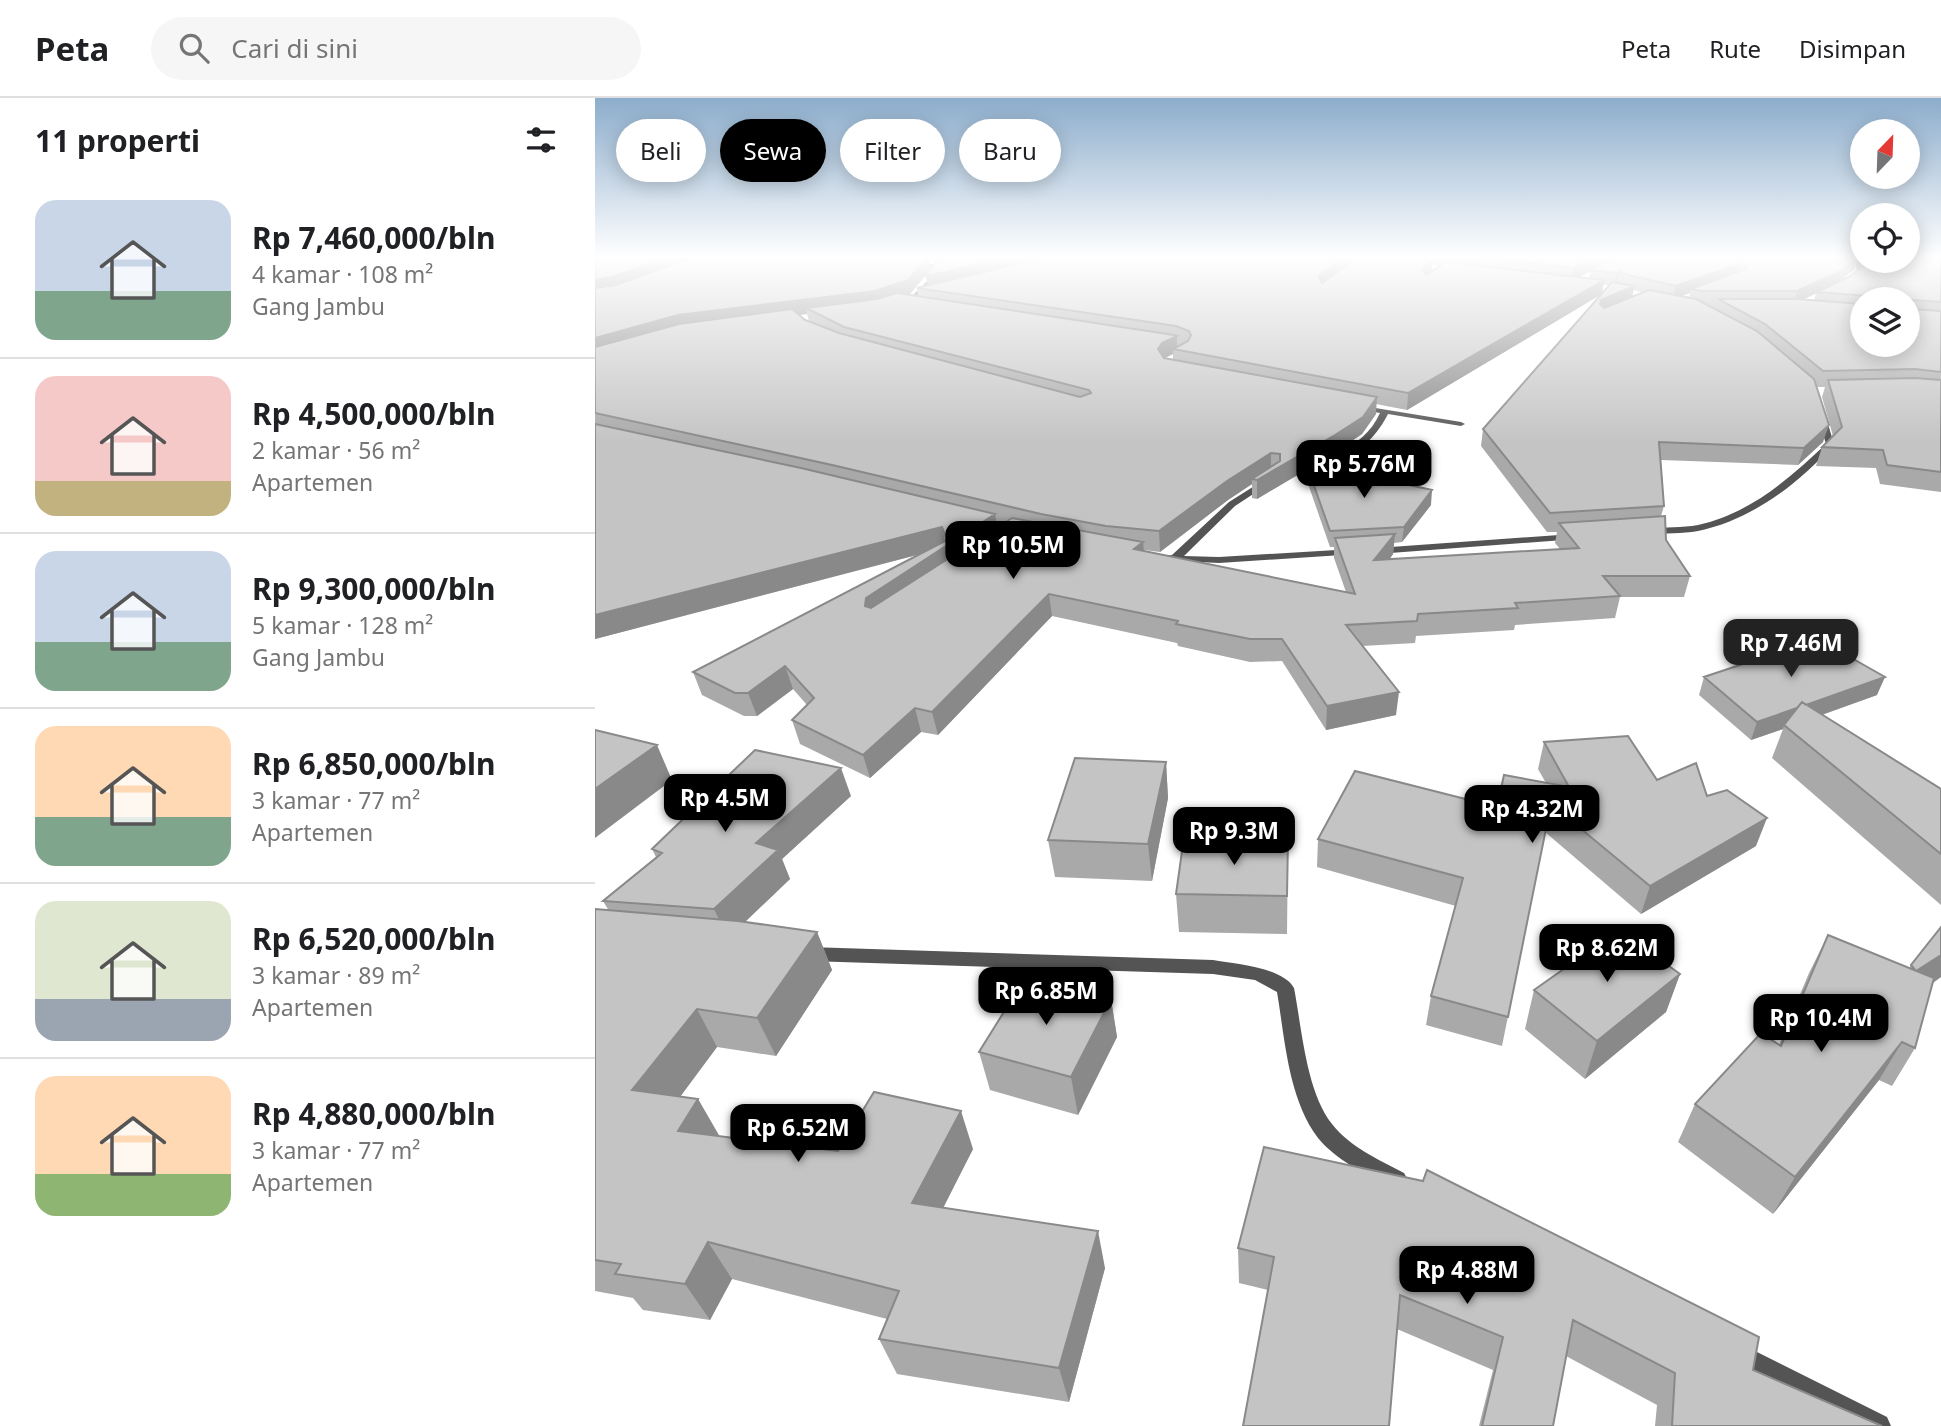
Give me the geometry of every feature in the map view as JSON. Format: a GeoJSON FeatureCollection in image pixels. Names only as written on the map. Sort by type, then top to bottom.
{"type":"FeatureCollection","features":[{"type":"Feature","properties":{"kind":"street"},"geometry":{"type":"LineString","coordinates":[[1347,405],[1461,424]]}},
{"type":"Feature","properties":{"kind":"street"},"geometry":{"type":"LineString","coordinates":[[1635,533],[1699,528],[1736,513],[1784,488],[1830,444],[1819,405]]}},
{"type":"Feature","properties":{"kind":"street"},"geometry":{"type":"LineString","coordinates":[[1340,455],[1366,439],[1380,423],[1385,411]]}},
{"type":"Feature","properties":{"kind":"street"},"geometry":{"type":"LineString","coordinates":[[1175,558],[1232,504],[1275,476]]}},
{"type":"Feature","properties":{"kind":"street"},"geometry":{"type":"LineString","coordinates":[[1151,557],[1219,560],[1584,536]]}},
{"type":"Feature","properties":{"kind":"street"},"geometry":{"type":"LineString","coordinates":[[784,952],[1213,967],[1258,974],[1285,988],[1303,1077],[1321,1125],[1357,1159],[1419,1191]]}},
{"type":"Feature","properties":{"kind":"street"},"geometry":{"type":"LineString","coordinates":[[1717,1343],[1878,1426]]}},
{"type":"Feature","properties":{"kind":"building"},"geometry":{"type":"Polygon","coordinates":[[[595,319],[664,319],[595,338],[595,319]]]}},
{"type":"Feature","properties":{"kind":"building"},"geometry":{"type":"Polygon","coordinates":[[[717,319],[804,319],[839,333],[1080,397],[1091,393],[1089,390],[844,327],[828,319],[1068,319],[1177,336],[1162,343],[1158,349],[1164,358],[1377,397],[1363,417],[1335,435],[1257,480],[1252,479],[1280,461],[1280,454],[1271,453],[1227,481],[1159,531],[1106,526],[1041,514],[595,413],[595,347],[679,324],[717,319]]]}},
{"type":"Feature","properties":{"kind":"building"},"geometry":{"type":"Polygon","coordinates":[[[1128,319],[1536,319],[1408,393],[1173,349],[1188,341],[1191,335],[1189,331],[1176,326],[1128,319]]]}},
{"type":"Feature","properties":{"kind":"building"},"geometry":{"type":"Polygon","coordinates":[[[1580,319],[1734,319],[1757,331],[1814,379],[1829,425],[1804,448],[1659,442],[1664,506],[1550,513],[1483,429],[1580,319]]]}},
{"type":"Feature","properties":{"kind":"building"},"geometry":{"type":"Polygon","coordinates":[[[1756,319],[1850,319],[1850,357],[1920,357],[1920,319],[1941,319],[1941,372],[1915,369],[1823,371],[1756,319]]]}},
{"type":"Feature","properties":{"kind":"building"},"geometry":{"type":"Polygon","coordinates":[[[1828,380],[1941,380],[1941,472],[1887,465],[1883,450],[1822,447],[1842,427],[1828,380]]]}},
{"type":"Feature","properties":{"kind":"building"},"geometry":{"type":"Polygon","coordinates":[[[595,424],[801,468],[995,514],[866,598],[865,606],[871,608],[1012,518],[1143,542],[1134,549],[1355,594],[1335,538],[1395,534],[1374,560],[1579,548],[1559,523],[1665,516],[1666,540],[1690,576],[1603,576],[1620,596],[1515,603],[1518,608],[1418,614],[1417,621],[1346,625],[1399,692],[1327,706],[1282,639],[1250,639],[1049,594],[932,712],[915,708],[863,755],[792,720],[814,698],[785,666],[748,693],[735,693],[693,672],[947,540],[942,527],[595,615],[595,424]]]}},
{"type":"Feature","properties":{"kind":"building"},"geometry":{"type":"Polygon","coordinates":[[[1306,463],[1432,490],[1404,527],[1330,531],[1306,463]]]}},
{"type":"Feature","properties":{"kind":"building"},"geometry":{"type":"Polygon","coordinates":[[[1818,639],[1885,677],[1806,705],[1802,702],[1797,708],[1757,722],[1704,677],[1818,639]]]}},
{"type":"Feature","properties":{"kind":"building"},"geometry":{"type":"Polygon","coordinates":[[[1802,702],[1941,789],[1941,854],[1784,725],[1802,702]]]}},
{"type":"Feature","properties":{"kind":"building"},"geometry":{"type":"Polygon","coordinates":[[[595,730],[657,745],[595,789],[595,730]]]}},
{"type":"Feature","properties":{"kind":"building"},"geometry":{"type":"Polygon","coordinates":[[[1628,736],[1657,780],[1696,763],[1707,796],[1727,790],[1767,818],[1650,886],[1551,804],[1508,1017],[1431,996],[1463,878],[1318,839],[1355,771],[1497,807],[1504,775],[1569,787],[1544,742],[1628,736]]]}},
{"type":"Feature","properties":{"kind":"building"},"geometry":{"type":"Polygon","coordinates":[[[755,750],[841,768],[756,843],[778,850],[714,909],[603,901],[662,853],[652,849],[755,750]]]}},
{"type":"Feature","properties":{"kind":"building"},"geometry":{"type":"Polygon","coordinates":[[[1075,758],[1166,762],[1148,844],[1048,840],[1075,758]]]}},
{"type":"Feature","properties":{"kind":"building"},"geometry":{"type":"Polygon","coordinates":[[[1184,837],[1288,839],[1287,896],[1176,894],[1184,837]]]}},
{"type":"Feature","properties":{"kind":"building"},"geometry":{"type":"Polygon","coordinates":[[[595,909],[738,921],[817,932],[757,1018],[697,1009],[632,1090],[698,1099],[678,1131],[838,1151],[874,1092],[961,1111],[912,1203],[1098,1231],[1059,1368],[879,1339],[899,1291],[708,1242],[685,1284],[615,1274],[621,1264],[595,1260],[595,909]]]}},
{"type":"Feature","properties":{"kind":"building"},"geometry":{"type":"Polygon","coordinates":[[[1941,927],[1941,955],[1916,971],[1911,965],[1941,927]]]}},
{"type":"Feature","properties":{"kind":"building"},"geometry":{"type":"Polygon","coordinates":[[[1619,930],[1680,974],[1597,1041],[1534,990],[1619,930]]]}},
{"type":"Feature","properties":{"kind":"building"},"geometry":{"type":"Polygon","coordinates":[[[1828,935],[1934,978],[1915,1048],[1902,1042],[1795,1177],[1695,1104],[1761,1033],[1781,1046],[1828,935]]]}},
{"type":"Feature","properties":{"kind":"building"},"geometry":{"type":"Polygon","coordinates":[[[1025,978],[1111,999],[1071,1077],[979,1052],[1025,978]]]}},
{"type":"Feature","properties":{"kind":"building"},"geometry":{"type":"Polygon","coordinates":[[[1264,1147],[1423,1181],[1427,1170],[1759,1337],[1753,1370],[1882,1426],[1672,1426],[1675,1373],[1573,1320],[1553,1426],[1482,1426],[1503,1337],[1400,1295],[1389,1426],[1243,1426],[1274,1257],[1238,1248],[1264,1147]]]}}]}
